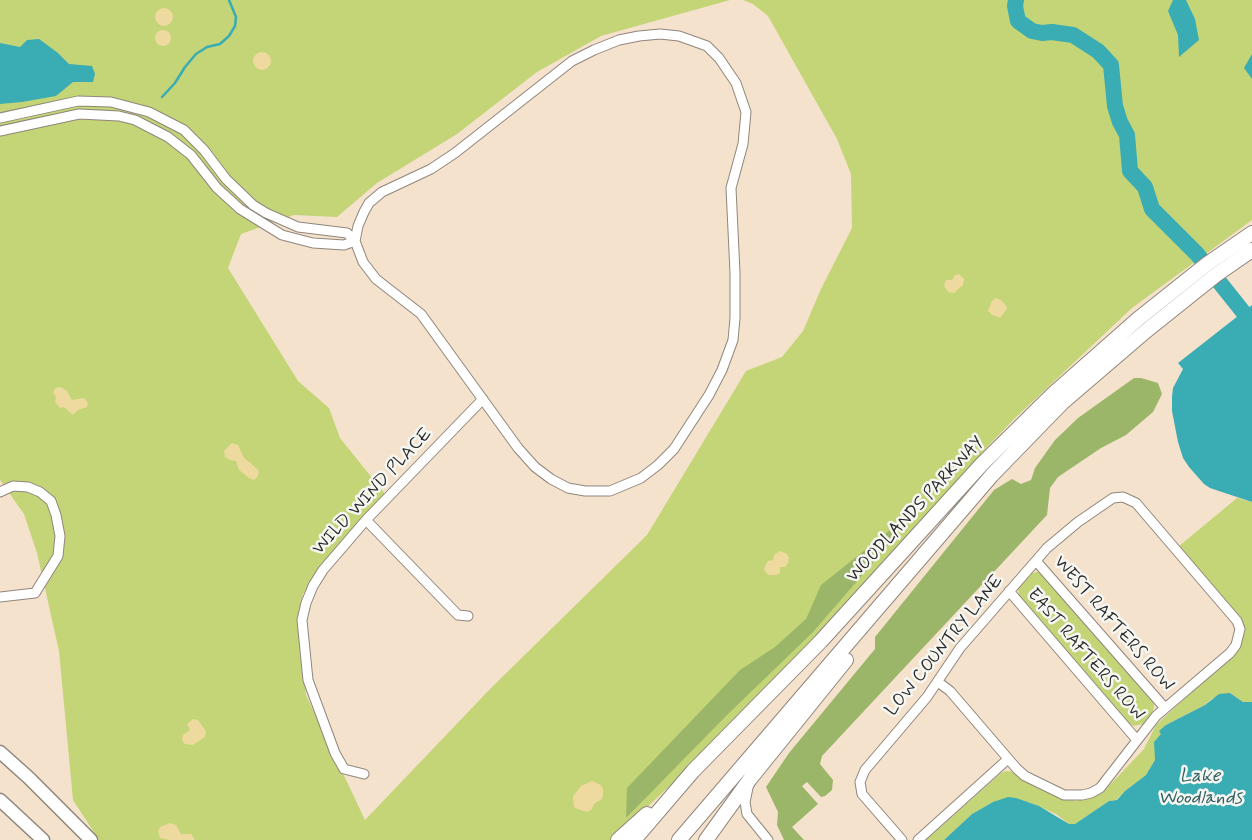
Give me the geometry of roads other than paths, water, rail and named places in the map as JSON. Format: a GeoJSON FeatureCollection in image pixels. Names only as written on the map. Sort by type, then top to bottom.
{"type":"FeatureCollection","features":[{"type":"Feature","properties":{"kind":"main road","name":"WOODLANDS PARKWAY"},"geometry":{"type":"LineString","coordinates":[[634,840],[693,771],[821,641],[982,464],[1053,394],[1138,319],[1207,264],[1252,233]]}},
{"type":"Feature","properties":{"kind":"main road","name":"WOODLANDS PARKWAY"},"geometry":{"type":"LineString","coordinates":[[679,840],[992,475],[1062,403],[1146,331],[1216,275],[1252,250]]}},
{"type":"Feature","properties":{"kind":"main road"},"geometry":{"type":"LineString","coordinates":[[706,840],[750,779],[920,568],[934,544]]}},
{"type":"Feature","properties":{"kind":"main road"},"geometry":{"type":"LineString","coordinates":[[0,752],[91,840]]}},
{"type":"Feature","properties":{"kind":"main road"},"geometry":{"type":"LineString","coordinates":[[618,840],[693,771]]}},
{"type":"Feature","properties":{"kind":"main road"},"geometry":{"type":"LineString","coordinates":[[0,800],[43,840]]}},
{"type":"Feature","properties":{"kind":"street"},"geometry":{"type":"LineString","coordinates":[[0,118],[78,102],[111,102],[149,112],[184,130],[204,150],[226,179],[253,205],[298,227],[347,233],[355,241],[363,262],[376,279],[421,314],[518,448],[535,467],[551,479],[568,488],[586,491],[610,491],[641,478],[674,449],[691,425],[722,370],[732,340],[735,318],[731,188],[744,144],[746,112],[736,83],[719,58],[707,46],[679,36],[660,34],[639,36],[619,40],[594,50],[572,61],[455,153],[431,169],[382,192],[369,204],[364,212],[358,226],[355,241]]}},
{"type":"Feature","properties":{"kind":"street"},"geometry":{"type":"LineString","coordinates":[[39,109],[41,121]]}},
{"type":"Feature","properties":{"kind":"street"},"geometry":{"type":"LineString","coordinates":[[0,131],[41,121],[87,114],[119,116],[135,120],[168,136],[191,155],[217,188],[240,209],[282,236],[313,243],[344,245],[355,241]]}},
{"type":"Feature","properties":{"kind":"street","name":"WILD WIND PLACE"},"geometry":{"type":"LineString","coordinates":[[364,774],[344,769],[334,753],[308,680],[302,620],[306,603],[318,578],[366,520],[483,399]]}},
{"type":"Feature","properties":{"kind":"street"},"geometry":{"type":"LineString","coordinates":[[0,492],[13,486],[28,487],[40,492],[51,501],[60,536],[58,556],[35,593],[0,598]]}},
{"type":"Feature","properties":{"kind":"street","name":"LOW COUNTRY LANE"},"geometry":{"type":"LineString","coordinates":[[902,840],[862,794],[860,786],[861,777],[865,770],[927,697],[960,648],[1047,548],[1078,522],[1113,498],[1122,497],[1136,503],[1237,621],[1240,629],[1236,645],[1230,653],[1165,708]]}},
{"type":"Feature","properties":{"kind":"street"},"geometry":{"type":"LineString","coordinates":[[366,520],[458,615],[468,616]]}},
{"type":"Feature","properties":{"kind":"street","name":"WEST RAFTERS ROW"},"geometry":{"type":"LineString","coordinates":[[1036,561],[1165,708]]}},
{"type":"Feature","properties":{"kind":"street","name":"EAST RAFTERS ROW"},"geometry":{"type":"LineString","coordinates":[[1009,591],[1137,740]]}},
{"type":"Feature","properties":{"kind":"street"},"geometry":{"type":"LineString","coordinates":[[938,682],[950,691],[1025,776],[1064,795],[1082,795],[1100,788],[1137,740],[1165,708]]}},
{"type":"Feature","properties":{"kind":"street"},"geometry":{"type":"LineString","coordinates":[[917,839],[1008,759]]}},
{"type":"Feature","properties":{"kind":"street"},"geometry":{"type":"LineString","coordinates":[[750,779],[745,802],[747,814],[768,840]]}},
{"type":"Feature","properties":{"kind":"water"},"geometry":{"type":"Polygon","coordinates":[[[1173,0],[1186,0],[1195,19],[1199,40],[1179,57],[1178,35],[1168,11],[1173,0]]]}},
{"type":"Feature","properties":{"kind":"water"},"geometry":{"type":"Polygon","coordinates":[[[39,39],[69,64],[92,66],[95,74],[93,82],[73,82],[56,96],[0,104],[0,43],[20,47],[27,40],[39,39]]]}},
{"type":"Feature","properties":{"kind":"water"},"geometry":{"type":"Polygon","coordinates":[[[1252,54],[1252,79],[1244,68],[1252,54]]]}},
{"type":"Feature","properties":{"kind":"water"},"geometry":{"type":"Polygon","coordinates":[[[1252,305],[1252,502],[1210,488],[1189,467],[1183,458],[1178,442],[1172,411],[1172,397],[1173,388],[1183,369],[1178,363],[1252,305]]]}},
{"type":"Feature","properties":{"kind":"water","name":"Lake Woodlands"},"geometry":{"type":"Polygon","coordinates":[[[1230,693],[1243,702],[1252,702],[1252,840],[944,840],[972,814],[993,802],[1008,797],[1039,806],[1069,824],[1075,824],[1109,801],[1117,800],[1125,791],[1146,775],[1155,760],[1154,742],[1161,734],[1159,731],[1166,725],[1205,705],[1219,694],[1230,693]]]}},
{"type":"Feature","properties":{"kind":"waterway"},"geometry":{"type":"LineString","coordinates":[[162,97],[175,83],[196,54],[207,47],[220,44],[229,36],[235,26],[236,17],[229,0]]}},
{"type":"Feature","properties":{"kind":"waterway"},"geometry":{"type":"LineString","coordinates":[[1016,0],[1015,6],[1018,21],[1032,31],[1073,35],[1098,51],[1111,65],[1115,106],[1127,135],[1130,171],[1145,187],[1152,209],[1197,254],[1252,323]]}}]}
